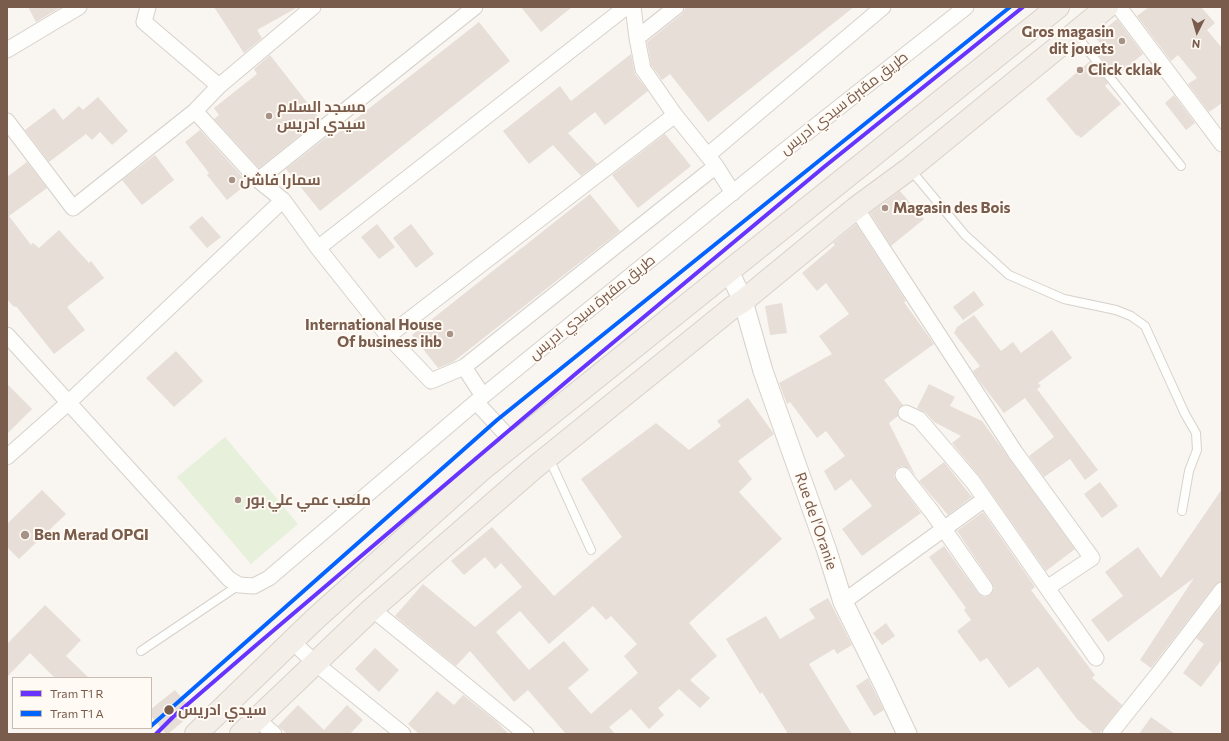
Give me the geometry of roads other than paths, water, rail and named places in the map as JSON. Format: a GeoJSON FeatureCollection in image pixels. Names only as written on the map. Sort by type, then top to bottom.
{"type":"FeatureCollection","features":[{"type":"Feature","properties":{"kind":"main road"},"geometry":{"type":"LineString","coordinates":[[196,734],[292,641],[468,481],[1058,7]]}},
{"type":"Feature","properties":{"kind":"main road"},"geometry":{"type":"LineString","coordinates":[[240,734],[372,609],[534,468],[733,307],[743,301],[856,208],[909,169],[1107,7]]}},
{"type":"Feature","properties":{"kind":"street"},"geometry":{"type":"LineString","coordinates":[[7,50],[79,7]]}},
{"type":"Feature","properties":{"kind":"street"},"geometry":{"type":"LineString","coordinates":[[148,7],[144,22],[219,86]]}},
{"type":"Feature","properties":{"kind":"street"},"geometry":{"type":"LineString","coordinates":[[7,121],[74,208],[195,111],[219,86],[313,7]]}},
{"type":"Feature","properties":{"kind":"street"},"geometry":{"type":"LineString","coordinates":[[258,180],[475,7]]}},
{"type":"Feature","properties":{"kind":"street"},"geometry":{"type":"LineString","coordinates":[[318,248],[626,7]]}},
{"type":"Feature","properties":{"kind":"street"},"geometry":{"type":"LineString","coordinates":[[633,7],[643,69],[675,115],[712,161],[733,193]]}},
{"type":"Feature","properties":{"kind":"street"},"geometry":{"type":"LineString","coordinates":[[637,38],[676,7]]}},
{"type":"Feature","properties":{"kind":"street"},"geometry":{"type":"LineString","coordinates":[[195,111],[258,180],[283,200],[318,248],[388,336],[431,381],[464,367],[712,161],[883,7]]}},
{"type":"Feature","properties":{"kind":"street","name":"طريق مقبرة سيدي ادريس"},"geometry":{"type":"LineString","coordinates":[[239,585],[254,586],[269,578],[479,399],[733,193],[966,7]]}},
{"type":"Feature","properties":{"kind":"street"},"geometry":{"type":"LineString","coordinates":[[1119,7],[1222,144]]}},
{"type":"Feature","properties":{"kind":"street"},"geometry":{"type":"LineString","coordinates":[[388,336],[675,115]]}},
{"type":"Feature","properties":{"kind":"street"},"geometry":{"type":"LineString","coordinates":[[7,457],[68,403],[283,200]]}},
{"type":"Feature","properties":{"kind":"street"},"geometry":{"type":"LineString","coordinates":[[856,208],[1015,452],[1092,558],[1047,588]]}},
{"type":"Feature","properties":{"kind":"street","name":"Rue de l'Oranie"},"geometry":{"type":"LineString","coordinates":[[729,271],[743,301],[763,371],[827,551],[842,602],[907,734]]}},
{"type":"Feature","properties":{"kind":"street"},"geometry":{"type":"LineString","coordinates":[[7,335],[229,579],[239,585]]}},
{"type":"Feature","properties":{"kind":"street"},"geometry":{"type":"LineString","coordinates":[[464,367],[479,399],[514,443]]}},
{"type":"Feature","properties":{"kind":"street"},"geometry":{"type":"LineString","coordinates":[[906,413],[918,418],[973,482],[1096,658]]}},
{"type":"Feature","properties":{"kind":"street"},"geometry":{"type":"LineString","coordinates":[[903,475],[932,512],[986,588]]}},
{"type":"Feature","properties":{"kind":"street"},"geometry":{"type":"LineString","coordinates":[[842,602],[985,499]]}},
{"type":"Feature","properties":{"kind":"street"},"geometry":{"type":"LineString","coordinates":[[1110,734],[1222,590]]}},
{"type":"Feature","properties":{"kind":"street"},"geometry":{"type":"LineString","coordinates":[[372,609],[526,734]]}},
{"type":"Feature","properties":{"kind":"street"},"geometry":{"type":"LineString","coordinates":[[292,641],[315,663],[403,734]]}},
{"type":"Feature","properties":{"kind":"street"},"geometry":{"type":"LineString","coordinates":[[257,719],[274,734]]}},
{"type":"Feature","properties":{"kind":"lane"},"geometry":{"type":"LineString","coordinates":[[1075,33],[1181,166]]}},
{"type":"Feature","properties":{"kind":"lane"},"geometry":{"type":"LineString","coordinates":[[909,169],[964,235],[1009,275],[1064,299],[1116,310],[1131,316],[1144,326],[1185,414],[1196,433],[1198,450],[1190,471],[1182,511]]}},
{"type":"Feature","properties":{"kind":"lane"},"geometry":{"type":"LineString","coordinates":[[548,457],[591,550]]}},
{"type":"Feature","properties":{"kind":"lane"},"geometry":{"type":"LineString","coordinates":[[141,651],[239,585]]}},
{"type":"Feature","properties":{"kind":"place","name":"Gros magasin dit jouets"},"geometry":{"type":"Point","coordinates":[1122,41]}},
{"type":"Feature","properties":{"kind":"place","name":"Click cklak"},"geometry":{"type":"Point","coordinates":[1080,70]}},
{"type":"Feature","properties":{"kind":"place","name":"مسجد السلام سيدي ادريس"},"geometry":{"type":"Point","coordinates":[269,116]}},
{"type":"Feature","properties":{"kind":"place","name":"سمارا فاشن"},"geometry":{"type":"Point","coordinates":[232,180]}},
{"type":"Feature","properties":{"kind":"place","name":"Magasin des Bois"},"geometry":{"type":"Point","coordinates":[885,208]}},
{"type":"Feature","properties":{"kind":"place","name":"International House Of business ihb"},"geometry":{"type":"Point","coordinates":[450,334]}},
{"type":"Feature","properties":{"kind":"place","name":"ملعب عمي علي بور"},"geometry":{"type":"Point","coordinates":[238,500]}},
{"type":"Feature","properties":{"kind":"place","name":"Ben Merad OPGI"},"geometry":{"type":"Point","coordinates":[25,535]}},
{"type":"Feature","properties":{"kind":"place","name":"سيدي ادريس"},"geometry":{"type":"Point","coordinates":[169,710]}}]}
